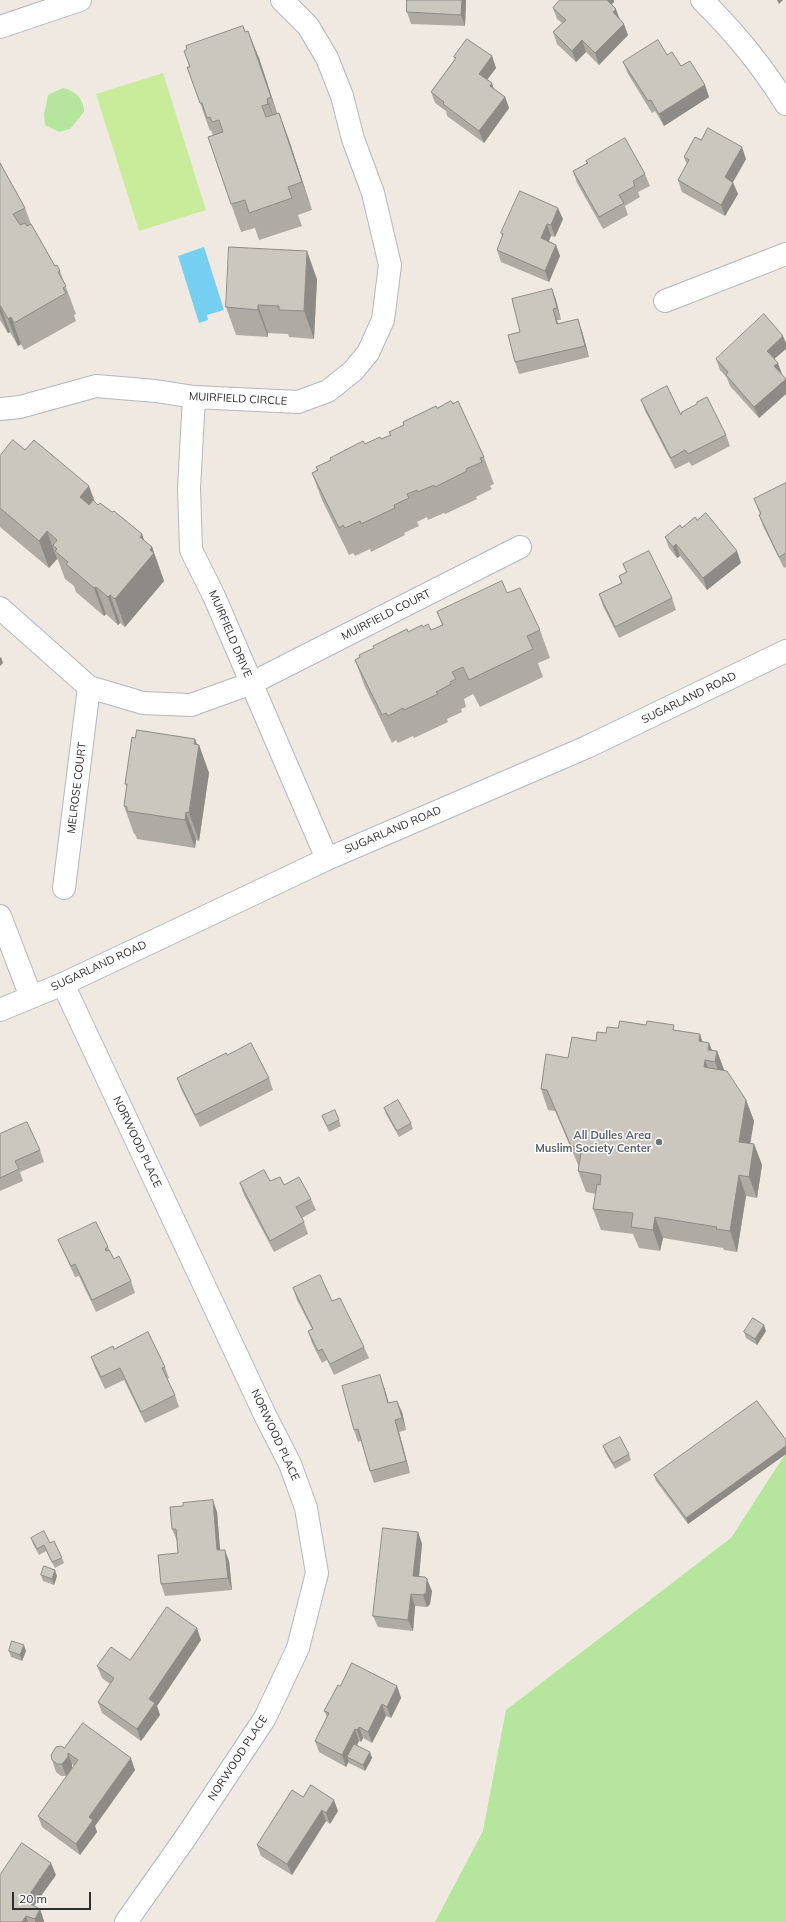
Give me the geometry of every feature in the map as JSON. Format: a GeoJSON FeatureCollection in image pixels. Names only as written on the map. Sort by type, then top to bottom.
{"type":"FeatureCollection","features":[{"type":"Feature","properties":{"kind":"street"},"geometry":{"type":"LineString","coordinates":[[0,27],[80,0]]}},
{"type":"Feature","properties":{"kind":"street","name":"MUIRFIELD CIRCLE"},"geometry":{"type":"LineString","coordinates":[[0,409],[20,407],[96,386],[156,391],[194,397],[298,402],[328,391],[353,371],[368,353],[383,320],[390,265],[373,193],[353,139],[342,96],[327,58],[308,26],[282,0]]}},
{"type":"Feature","properties":{"kind":"street"},"geometry":{"type":"LineString","coordinates":[[702,0],[734,31],[766,71],[786,104]]}},
{"type":"Feature","properties":{"kind":"street"},"geometry":{"type":"LineString","coordinates":[[665,301],[786,254]]}},
{"type":"Feature","properties":{"kind":"street","name":"MUIRFIELD DRIVE"},"geometry":{"type":"LineString","coordinates":[[194,397],[188,488],[191,550],[214,596],[327,859]]}},
{"type":"Feature","properties":{"kind":"street","name":"MUIRFIELD COURT"},"geometry":{"type":"LineString","coordinates":[[90,687],[143,703],[191,705],[252,683],[520,547]]}},
{"type":"Feature","properties":{"kind":"street"},"geometry":{"type":"LineString","coordinates":[[0,608],[90,687]]}},
{"type":"Feature","properties":{"kind":"street","name":"SUGARLAND ROAD"},"geometry":{"type":"LineString","coordinates":[[0,1010],[63,984],[327,859],[587,747],[786,652]]}},
{"type":"Feature","properties":{"kind":"street","name":"MELROSE COURT"},"geometry":{"type":"LineString","coordinates":[[64,888],[90,687]]}},
{"type":"Feature","properties":{"kind":"street"},"geometry":{"type":"LineString","coordinates":[[0,916],[31,997]]}},
{"type":"Feature","properties":{"kind":"street","name":"NORWOOD PLACE"},"geometry":{"type":"LineString","coordinates":[[63,984],[265,1415],[290,1464],[306,1508],[317,1573],[298,1648],[265,1718],[186,1837],[126,1922]]}},
{"type":"Feature","properties":{"kind":"green space"},"geometry":{"type":"Polygon","coordinates":[[[163,73],[206,210],[139,231],[96,94],[163,73]]]}},
{"type":"Feature","properties":{"kind":"green space"},"geometry":{"type":"Polygon","coordinates":[[[63,88],[72,91],[81,99],[84,112],[70,129],[59,132],[45,125],[44,114],[48,95],[63,88]]]}},
{"type":"Feature","properties":{"kind":"green space"},"geometry":{"type":"Polygon","coordinates":[[[786,1453],[786,1922],[435,1922],[483,1831],[506,1710],[731,1538],[786,1453]]]}},
{"type":"Feature","properties":{"kind":"water"},"geometry":{"type":"Polygon","coordinates":[[[204,247],[224,310],[207,315],[208,320],[199,323],[178,256],[204,247]]]}},
{"type":"Feature","properties":{"kind":"building"},"geometry":{"type":"Polygon","coordinates":[[[407,0],[462,0],[461,15],[407,12],[407,0]]]}},
{"type":"Feature","properties":{"kind":"building"},"geometry":{"type":"Polygon","coordinates":[[[560,0],[607,0],[616,9],[613,12],[624,24],[595,53],[582,40],[572,51],[553,32],[566,20],[553,8],[560,0]]]}},
{"type":"Feature","properties":{"kind":"building"},"geometry":{"type":"Polygon","coordinates":[[[243,26],[245,32],[248,31],[271,97],[267,99],[268,104],[262,106],[266,117],[279,113],[302,182],[288,187],[292,198],[249,213],[245,200],[231,204],[208,137],[223,132],[219,120],[212,122],[210,117],[207,118],[187,67],[190,67],[184,51],[187,49],[186,46],[243,26]]]}},
{"type":"Feature","properties":{"kind":"building"},"geometry":{"type":"Polygon","coordinates":[[[467,39],[492,56],[479,74],[492,83],[490,86],[505,97],[479,131],[443,104],[444,102],[431,92],[456,58],[454,57],[467,39]]]}},
{"type":"Feature","properties":{"kind":"building"},"geometry":{"type":"Polygon","coordinates":[[[658,40],[667,55],[672,52],[681,66],[690,61],[705,85],[659,114],[651,100],[648,101],[623,62],[658,40]]]}},
{"type":"Feature","properties":{"kind":"building"},"geometry":{"type":"Polygon","coordinates":[[[708,128],[742,147],[725,177],[733,183],[721,205],[678,180],[689,160],[684,157],[695,137],[701,140],[708,128]]]}},
{"type":"Feature","properties":{"kind":"building"},"geometry":{"type":"Polygon","coordinates":[[[625,138],[645,174],[633,181],[635,186],[619,195],[624,203],[599,217],[573,171],[588,163],[586,161],[625,138]]]}},
{"type":"Feature","properties":{"kind":"building"},"geometry":{"type":"Polygon","coordinates":[[[0,163],[25,208],[13,214],[20,225],[25,223],[27,226],[31,224],[55,266],[57,265],[60,271],[58,272],[66,286],[63,288],[66,293],[14,323],[11,317],[8,319],[0,305],[0,163]]]}},
{"type":"Feature","properties":{"kind":"building"},"geometry":{"type":"Polygon","coordinates":[[[520,191],[558,208],[551,225],[547,224],[541,238],[556,245],[545,271],[497,250],[503,234],[501,233],[520,191]]]}},
{"type":"Feature","properties":{"kind":"building"},"geometry":{"type":"Polygon","coordinates":[[[229,247],[307,251],[304,311],[279,310],[279,306],[258,305],[258,310],[226,307],[229,247]]]}},
{"type":"Feature","properties":{"kind":"building"},"geometry":{"type":"Polygon","coordinates":[[[552,289],[557,308],[553,309],[557,324],[578,319],[585,346],[515,362],[508,335],[520,332],[512,299],[552,289]]]}},
{"type":"Feature","properties":{"kind":"building"},"geometry":{"type":"Polygon","coordinates":[[[764,314],[783,336],[767,351],[778,363],[774,366],[786,379],[754,407],[726,375],[728,372],[716,359],[764,314]]]}},
{"type":"Feature","properties":{"kind":"building"},"geometry":{"type":"Polygon","coordinates":[[[667,386],[681,415],[682,412],[707,397],[726,435],[688,454],[685,450],[671,458],[641,400],[667,386]]]}},
{"type":"Feature","properties":{"kind":"building"},"geometry":{"type":"Polygon","coordinates":[[[451,401],[453,404],[458,401],[484,457],[480,458],[482,462],[466,469],[467,471],[435,487],[434,485],[418,492],[417,490],[407,494],[409,498],[394,505],[395,508],[361,524],[360,521],[345,528],[343,525],[339,528],[312,473],[318,470],[316,467],[363,441],[365,444],[380,437],[381,439],[391,435],[389,432],[404,425],[403,422],[436,406],[437,408],[451,401]]]}},
{"type":"Feature","properties":{"kind":"building"},"geometry":{"type":"Polygon","coordinates":[[[13,440],[25,450],[34,440],[89,486],[80,497],[89,505],[93,500],[98,505],[100,503],[112,512],[114,511],[142,534],[140,537],[152,547],[150,550],[154,553],[115,599],[110,595],[108,597],[96,587],[94,588],[66,564],[68,562],[55,551],[57,549],[53,545],[57,540],[47,531],[39,541],[0,508],[0,456],[13,440]]]}},
{"type":"Feature","properties":{"kind":"building"},"geometry":{"type":"Polygon","coordinates":[[[786,483],[786,553],[779,557],[759,515],[761,514],[754,499],[786,483]]]}},
{"type":"Feature","properties":{"kind":"building"},"geometry":{"type":"Polygon","coordinates":[[[706,513],[737,551],[703,578],[676,544],[673,547],[665,537],[680,525],[682,528],[695,517],[697,520],[706,513]]]}},
{"type":"Feature","properties":{"kind":"building"},"geometry":{"type":"Polygon","coordinates":[[[649,551],[672,598],[615,627],[599,594],[622,583],[619,576],[627,572],[623,564],[649,551]]]}},
{"type":"Feature","properties":{"kind":"building"},"geometry":{"type":"Polygon","coordinates":[[[502,581],[507,593],[520,588],[540,630],[527,636],[533,649],[469,680],[463,667],[452,672],[456,679],[450,682],[451,684],[436,692],[438,694],[404,710],[403,708],[388,716],[386,713],[382,715],[355,660],[360,657],[359,655],[374,648],[373,646],[407,629],[408,632],[422,625],[423,627],[428,624],[431,630],[443,625],[437,612],[502,581]]]}},
{"type":"Feature","properties":{"kind":"building"},"geometry":{"type":"Polygon","coordinates":[[[137,730],[195,739],[194,744],[199,745],[189,813],[186,812],[185,820],[127,811],[127,807],[124,806],[127,784],[125,784],[132,737],[135,738],[137,730]]]}},
{"type":"Feature","properties":{"kind":"building","name":"All Dulles Area Muslim Society Center"},"geometry":{"type":"Polygon","coordinates":[[[620,1021],[646,1025],[647,1021],[674,1025],[673,1030],[700,1034],[699,1041],[709,1043],[708,1050],[717,1051],[715,1062],[705,1060],[704,1067],[727,1071],[746,1100],[739,1142],[754,1144],[749,1177],[739,1175],[730,1231],[716,1229],[717,1227],[655,1217],[653,1230],[631,1227],[633,1213],[593,1209],[597,1184],[600,1185],[601,1175],[578,1171],[582,1147],[571,1146],[547,1090],[541,1089],[546,1054],[568,1058],[572,1037],[596,1041],[597,1032],[606,1033],[607,1027],[618,1028],[620,1021]]]}},
{"type":"Feature","properties":{"kind":"building"},"geometry":{"type":"Polygon","coordinates":[[[251,1043],[269,1078],[195,1115],[177,1078],[226,1053],[227,1055],[251,1043]]]}},
{"type":"Feature","properties":{"kind":"building"},"geometry":{"type":"Polygon","coordinates":[[[398,1100],[411,1123],[397,1131],[384,1108],[398,1100]]]}},
{"type":"Feature","properties":{"kind":"building"},"geometry":{"type":"Polygon","coordinates":[[[335,1110],[339,1120],[327,1126],[322,1116],[335,1110]]]}},
{"type":"Feature","properties":{"kind":"building"},"geometry":{"type":"Polygon","coordinates":[[[27,1122],[40,1150],[15,1161],[19,1169],[0,1178],[0,1134],[27,1122]]]}},
{"type":"Feature","properties":{"kind":"building"},"geometry":{"type":"Polygon","coordinates":[[[264,1170],[270,1181],[280,1177],[284,1185],[299,1177],[311,1199],[296,1207],[304,1222],[270,1241],[240,1183],[264,1170]]]}},
{"type":"Feature","properties":{"kind":"building"},"geometry":{"type":"Polygon","coordinates":[[[96,1222],[108,1247],[105,1249],[106,1251],[109,1250],[114,1259],[119,1256],[131,1281],[92,1300],[75,1264],[71,1266],[58,1240],[96,1222]]]}},
{"type":"Feature","properties":{"kind":"building"},"geometry":{"type":"Polygon","coordinates":[[[320,1275],[332,1301],[340,1298],[364,1347],[330,1364],[322,1349],[318,1351],[308,1331],[313,1329],[293,1288],[320,1275]]]}},
{"type":"Feature","properties":{"kind":"building"},"geometry":{"type":"Polygon","coordinates":[[[753,1318],[764,1325],[755,1339],[744,1332],[753,1318]]]}},
{"type":"Feature","properties":{"kind":"building"},"geometry":{"type":"Polygon","coordinates":[[[148,1332],[165,1367],[162,1368],[175,1395],[141,1412],[120,1368],[101,1377],[91,1357],[113,1346],[114,1349],[148,1332]]]}},
{"type":"Feature","properties":{"kind":"building"},"geometry":{"type":"Polygon","coordinates":[[[380,1375],[388,1403],[397,1401],[402,1418],[395,1420],[406,1461],[370,1471],[358,1429],[354,1430],[342,1386],[380,1375]]]}},
{"type":"Feature","properties":{"kind":"building"},"geometry":{"type":"Polygon","coordinates":[[[757,1401],[786,1440],[786,1446],[686,1518],[654,1475],[757,1401]]]}},
{"type":"Feature","properties":{"kind":"building"},"geometry":{"type":"Polygon","coordinates":[[[620,1437],[629,1454],[613,1463],[603,1446],[620,1437]]]}},
{"type":"Feature","properties":{"kind":"building"},"geometry":{"type":"Polygon","coordinates":[[[213,1500],[217,1550],[225,1550],[228,1578],[161,1584],[158,1555],[178,1553],[176,1529],[172,1529],[170,1507],[183,1506],[183,1503],[213,1500]]]}},
{"type":"Feature","properties":{"kind":"building"},"geometry":{"type":"Polygon","coordinates":[[[383,1528],[418,1532],[413,1576],[425,1577],[427,1579],[426,1593],[423,1595],[411,1594],[408,1620],[373,1616],[383,1528]]]}},
{"type":"Feature","properties":{"kind":"building"},"geometry":{"type":"Polygon","coordinates":[[[44,1531],[50,1543],[54,1541],[62,1558],[52,1562],[44,1545],[37,1549],[31,1538],[44,1531]]]}},
{"type":"Feature","properties":{"kind":"building"},"geometry":{"type":"Polygon","coordinates":[[[44,1566],[55,1570],[52,1579],[41,1575],[44,1566]]]}},
{"type":"Feature","properties":{"kind":"building"},"geometry":{"type":"Polygon","coordinates":[[[167,1607],[197,1628],[149,1699],[155,1703],[137,1729],[98,1702],[114,1678],[97,1666],[111,1647],[130,1660],[167,1607]]]}},
{"type":"Feature","properties":{"kind":"building"},"geometry":{"type":"Polygon","coordinates":[[[12,1641],[24,1645],[20,1655],[9,1651],[12,1641]]]}},
{"type":"Feature","properties":{"kind":"building"},"geometry":{"type":"Polygon","coordinates":[[[352,1663],[397,1686],[387,1707],[382,1704],[368,1732],[359,1727],[357,1730],[355,1729],[342,1755],[315,1741],[329,1713],[324,1711],[338,1685],[340,1686],[352,1663]]]}},
{"type":"Feature","properties":{"kind":"building"},"geometry":{"type":"Polygon","coordinates":[[[83,1723],[131,1758],[89,1817],[93,1820],[76,1844],[38,1816],[78,1760],[68,1753],[68,1757],[62,1764],[57,1764],[52,1760],[51,1755],[56,1747],[61,1746],[64,1748],[83,1723]]]}},
{"type":"Feature","properties":{"kind":"building"},"geometry":{"type":"Polygon","coordinates":[[[354,1744],[370,1752],[363,1765],[347,1757],[354,1744]]]}},
{"type":"Feature","properties":{"kind":"building"},"geometry":{"type":"Polygon","coordinates":[[[311,1785],[334,1800],[326,1813],[322,1810],[287,1864],[257,1845],[292,1790],[303,1797],[311,1785]]]}},
{"type":"Feature","properties":{"kind":"building"},"geometry":{"type":"Polygon","coordinates":[[[22,1843],[51,1863],[25,1901],[40,1909],[35,1919],[26,1916],[22,1922],[0,1922],[0,1875],[22,1843]]]}},
{"type":"Feature","properties":{"kind":"place","name":"All Dulles Area Muslim Society Center"},"geometry":{"type":"Point","coordinates":[659,1142]}}]}
